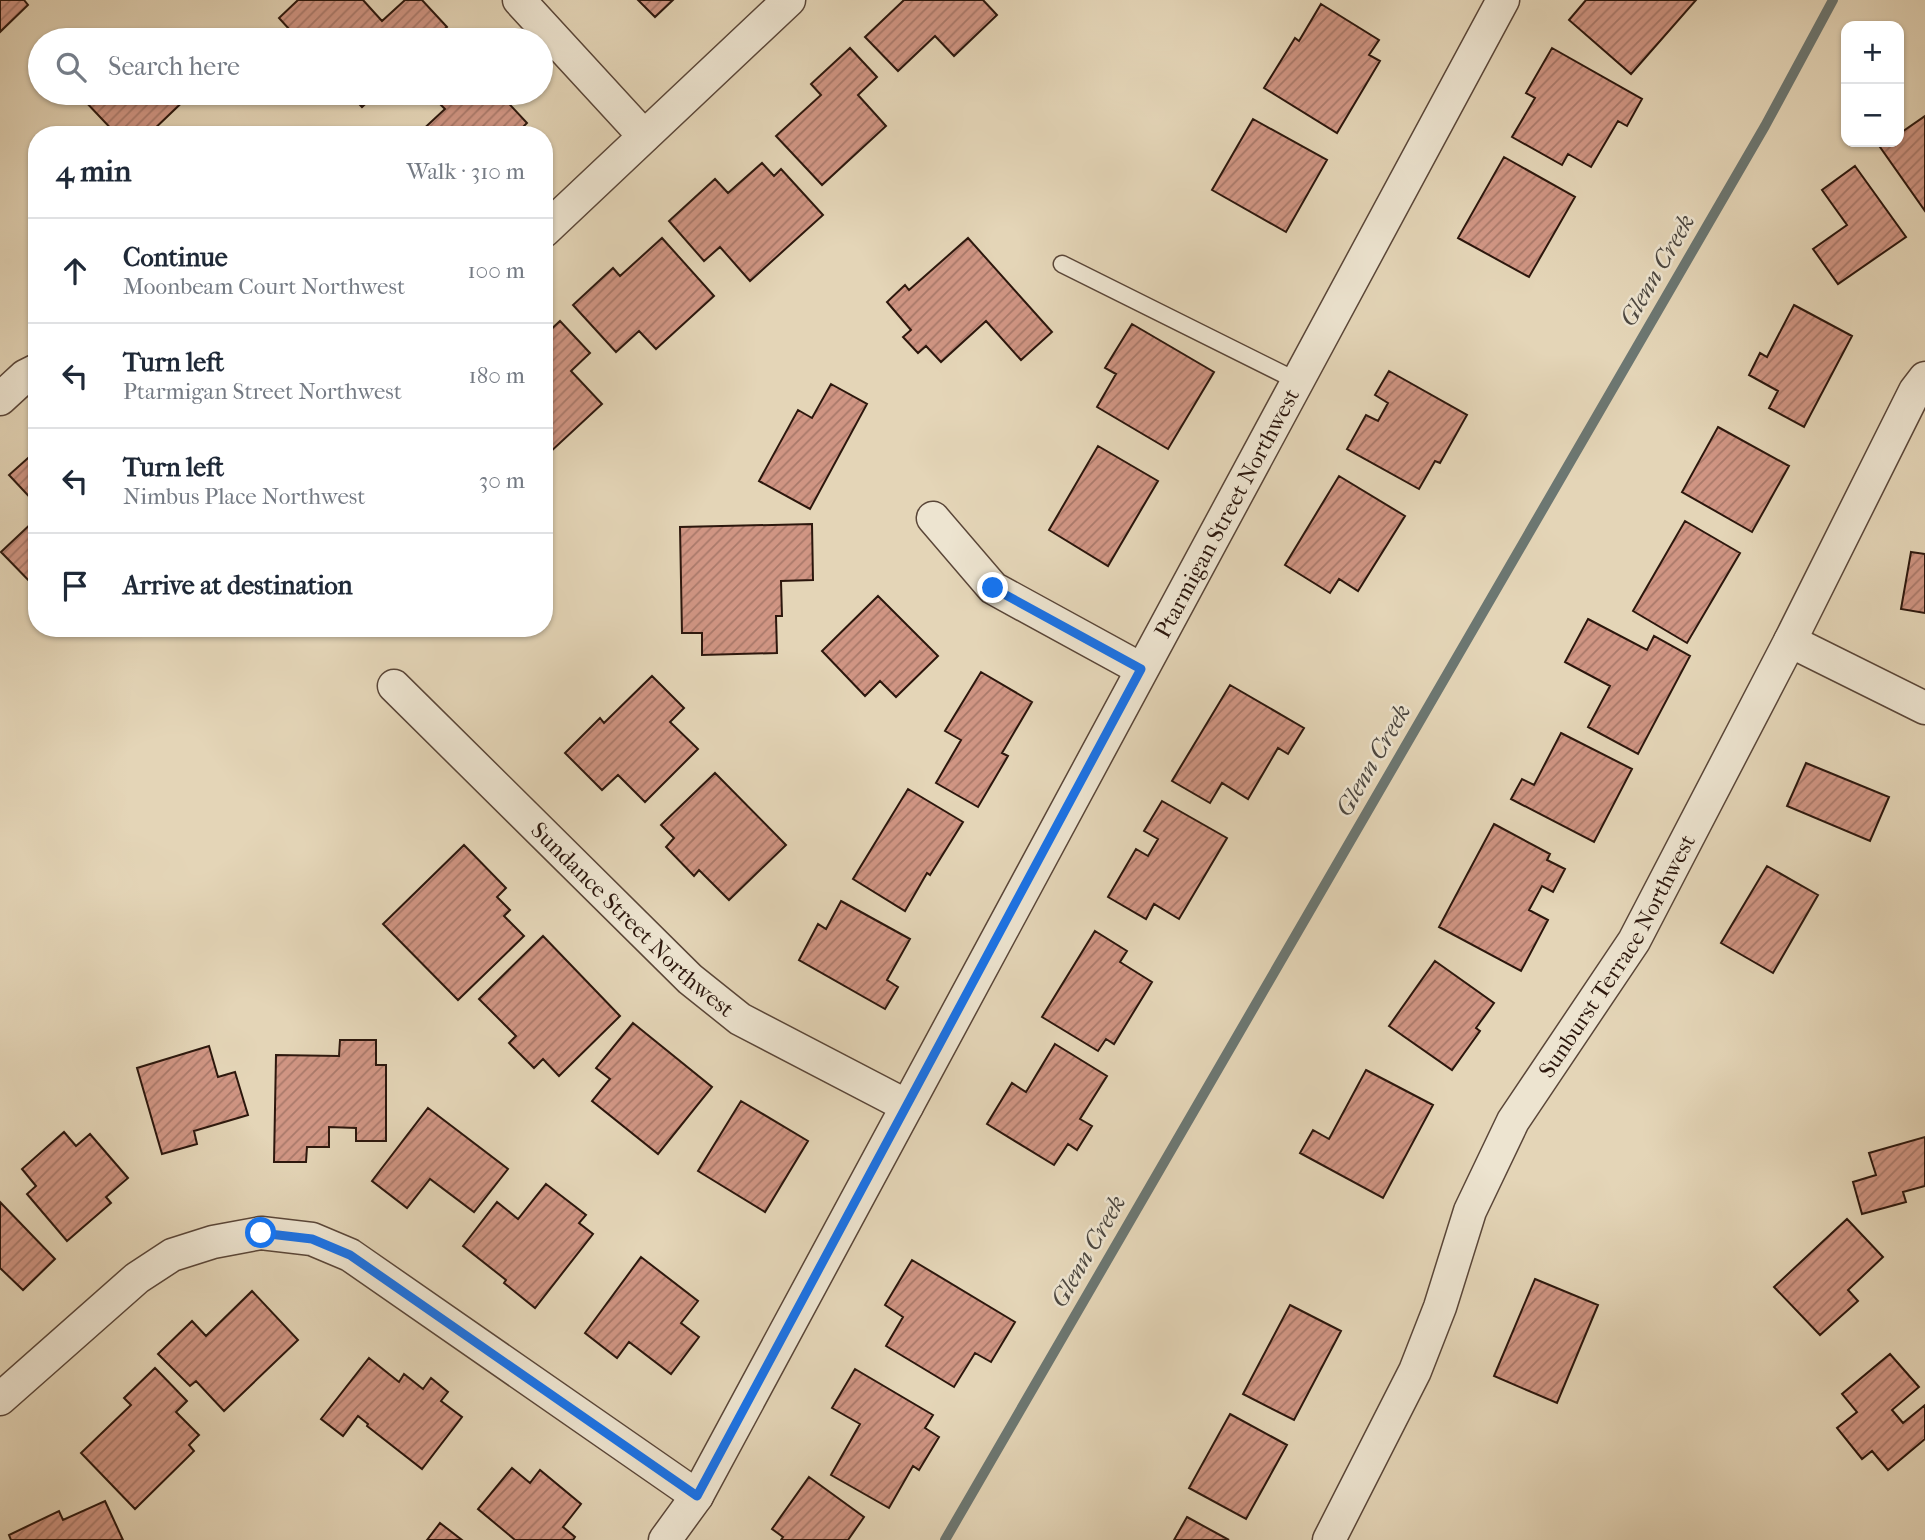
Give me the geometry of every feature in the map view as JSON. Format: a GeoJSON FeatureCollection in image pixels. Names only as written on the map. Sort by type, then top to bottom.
{"type":"FeatureCollection","features":[{"type":"Feature","properties":{"kind":"street"},"geometry":{"type":"LineString","coordinates":[[519,0],[545,28]]}},
{"type":"Feature","properties":{"kind":"street"},"geometry":{"type":"LineString","coordinates":[[553,222],[789,0]]}},
{"type":"Feature","properties":{"kind":"street","name":"Ptarmigan Street Northwest"},"geometry":{"type":"LineString","coordinates":[[665,1540],[697,1496],[1503,0]]}},
{"type":"Feature","properties":{"kind":"street"},"geometry":{"type":"LineString","coordinates":[[553,37],[644,136]]}},
{"type":"Feature","properties":{"kind":"street"},"geometry":{"type":"LineString","coordinates":[[0,399],[28,374]]}},
{"type":"Feature","properties":{"kind":"street","name":"Sunburst Terrace Northwest"},"geometry":{"type":"LineString","coordinates":[[1329,1540],[1415,1371],[1440,1307],[1470,1211],[1513,1121],[1634,941],[1790,641],[1915,391],[1925,378]]}},
{"type":"Feature","properties":{"kind":"street"},"geometry":{"type":"LineString","coordinates":[[933,518],[993,588],[1141,669]]}},
{"type":"Feature","properties":{"kind":"street"},"geometry":{"type":"LineString","coordinates":[[1790,641],[1925,708]]}},
{"type":"Feature","properties":{"kind":"street","name":"Sundance Street Northwest"},"geometry":{"type":"LineString","coordinates":[[394,686],[690,979],[740,1018],[907,1106]]}},
{"type":"Feature","properties":{"kind":"street"},"geometry":{"type":"LineString","coordinates":[[0,1399],[137,1278],[172,1255],[213,1242],[261,1233],[312,1239],[350,1255],[697,1496]]}},
{"type":"Feature","properties":{"kind":"lane"},"geometry":{"type":"LineString","coordinates":[[1062,264],[1297,381]]}},
{"type":"Feature","properties":{"kind":"building"},"geometry":{"type":"Polygon","coordinates":[[[0,0],[24,0],[28,5],[0,32],[0,0]]]}},
{"type":"Feature","properties":{"kind":"building"},"geometry":{"type":"Polygon","coordinates":[[[298,0],[363,0],[382,21],[405,0],[422,0],[447,27],[288,28],[279,18],[298,0]]]}},
{"type":"Feature","properties":{"kind":"building"},"geometry":{"type":"Polygon","coordinates":[[[638,0],[673,0],[655,17],[638,0]]]}},
{"type":"Feature","properties":{"kind":"building"},"geometry":{"type":"Polygon","coordinates":[[[904,0],[983,0],[997,15],[954,56],[935,36],[898,71],[865,37],[904,0]]]}},
{"type":"Feature","properties":{"kind":"building"},"geometry":{"type":"Polygon","coordinates":[[[1586,0],[1696,0],[1631,74],[1569,20],[1586,0]]]}},
{"type":"Feature","properties":{"kind":"building"},"geometry":{"type":"Polygon","coordinates":[[[1321,4],[1379,40],[1369,55],[1380,61],[1337,133],[1264,88],[1295,38],[1299,41],[1321,4]]]}},
{"type":"Feature","properties":{"kind":"building"},"geometry":{"type":"Polygon","coordinates":[[[850,48],[877,77],[858,95],[886,126],[822,185],[776,136],[821,95],[811,84],[850,48]]]}},
{"type":"Feature","properties":{"kind":"building"},"geometry":{"type":"Polygon","coordinates":[[[1552,48],[1642,99],[1627,126],[1618,121],[1591,167],[1568,154],[1562,165],[1512,137],[1535,98],[1526,93],[1552,48]]]}},
{"type":"Feature","properties":{"kind":"building"},"geometry":{"type":"Polygon","coordinates":[[[89,105],[179,105],[157,126],[108,126],[89,105]]]}},
{"type":"Feature","properties":{"kind":"building"},"geometry":{"type":"Polygon","coordinates":[[[441,105],[510,105],[527,123],[524,126],[427,126],[445,109],[441,105]]]}},
{"type":"Feature","properties":{"kind":"building"},"geometry":{"type":"Polygon","coordinates":[[[1925,116],[1925,211],[1880,147],[1904,147],[1904,131],[1925,116]]]}},
{"type":"Feature","properties":{"kind":"building"},"geometry":{"type":"Polygon","coordinates":[[[1253,119],[1327,160],[1286,232],[1212,190],[1253,119]]]}},
{"type":"Feature","properties":{"kind":"building"},"geometry":{"type":"Polygon","coordinates":[[[1504,157],[1575,197],[1529,277],[1458,238],[1504,157]]]}},
{"type":"Feature","properties":{"kind":"building"},"geometry":{"type":"Polygon","coordinates":[[[762,163],[774,176],[781,169],[823,215],[750,281],[720,247],[704,261],[669,221],[715,179],[728,193],[762,163]]]}},
{"type":"Feature","properties":{"kind":"building"},"geometry":{"type":"Polygon","coordinates":[[[1855,166],[1906,237],[1838,284],[1813,249],[1847,225],[1822,190],[1855,166]]]}},
{"type":"Feature","properties":{"kind":"building"},"geometry":{"type":"Polygon","coordinates":[[[662,238],[714,296],[656,349],[639,331],[616,352],[573,305],[613,268],[620,276],[662,238]]]}},
{"type":"Feature","properties":{"kind":"building"},"geometry":{"type":"Polygon","coordinates":[[[968,238],[1052,332],[1021,360],[986,321],[941,362],[926,346],[918,353],[903,337],[911,330],[887,302],[905,285],[909,290],[968,238]]]}},
{"type":"Feature","properties":{"kind":"building"},"geometry":{"type":"Polygon","coordinates":[[[1794,305],[1852,336],[1804,427],[1769,408],[1778,391],[1749,375],[1760,353],[1767,357],[1794,305]]]}},
{"type":"Feature","properties":{"kind":"building"},"geometry":{"type":"Polygon","coordinates":[[[560,321],[590,353],[571,371],[602,404],[553,449],[553,328],[560,321]]]}},
{"type":"Feature","properties":{"kind":"building"},"geometry":{"type":"Polygon","coordinates":[[[1132,324],[1214,372],[1168,449],[1097,407],[1116,374],[1105,368],[1132,324]]]}},
{"type":"Feature","properties":{"kind":"building"},"geometry":{"type":"Polygon","coordinates":[[[1389,371],[1467,415],[1440,463],[1435,461],[1419,489],[1347,449],[1366,415],[1378,421],[1388,403],[1375,395],[1389,371]]]}},
{"type":"Feature","properties":{"kind":"building"},"geometry":{"type":"Polygon","coordinates":[[[831,384],[867,404],[810,509],[759,481],[798,410],[812,418],[831,384]]]}},
{"type":"Feature","properties":{"kind":"building"},"geometry":{"type":"Polygon","coordinates":[[[1718,427],[1789,466],[1752,532],[1682,492],[1718,427]]]}},
{"type":"Feature","properties":{"kind":"building"},"geometry":{"type":"Polygon","coordinates":[[[1098,446],[1158,481],[1108,566],[1049,530],[1098,446]]]}},
{"type":"Feature","properties":{"kind":"building"},"geometry":{"type":"Polygon","coordinates":[[[28,458],[28,495],[9,475],[28,458]]]}},
{"type":"Feature","properties":{"kind":"building"},"geometry":{"type":"Polygon","coordinates":[[[1339,476],[1405,516],[1358,591],[1339,579],[1330,593],[1285,565],[1339,476]]]}},
{"type":"Feature","properties":{"kind":"building"},"geometry":{"type":"Polygon","coordinates":[[[1685,521],[1740,553],[1687,643],[1633,611],[1685,521]]]}},
{"type":"Feature","properties":{"kind":"building"},"geometry":{"type":"Polygon","coordinates":[[[812,524],[813,580],[781,581],[782,616],[776,616],[777,653],[702,655],[702,633],[682,633],[680,527],[812,524]]]}},
{"type":"Feature","properties":{"kind":"building"},"geometry":{"type":"Polygon","coordinates":[[[28,526],[28,580],[1,552],[28,526]]]}},
{"type":"Feature","properties":{"kind":"building"},"geometry":{"type":"Polygon","coordinates":[[[1911,552],[1925,554],[1925,613],[1901,609],[1911,552]]]}},
{"type":"Feature","properties":{"kind":"building"},"geometry":{"type":"Polygon","coordinates":[[[878,596],[938,656],[896,697],[880,681],[865,696],[822,651],[878,596]]]}},
{"type":"Feature","properties":{"kind":"building"},"geometry":{"type":"Polygon","coordinates":[[[1588,619],[1647,650],[1654,636],[1690,656],[1638,754],[1588,727],[1610,686],[1565,662],[1588,619]]]}},
{"type":"Feature","properties":{"kind":"building"},"geometry":{"type":"Polygon","coordinates":[[[981,672],[1032,702],[1002,753],[1008,756],[978,807],[936,783],[961,740],[945,731],[981,672]]]}},
{"type":"Feature","properties":{"kind":"building"},"geometry":{"type":"Polygon","coordinates":[[[652,676],[684,708],[670,722],[698,749],[645,802],[618,775],[602,790],[565,753],[600,718],[604,723],[652,676]]]}},
{"type":"Feature","properties":{"kind":"building"},"geometry":{"type":"Polygon","coordinates":[[[1230,685],[1304,728],[1288,754],[1278,748],[1248,799],[1222,783],[1210,803],[1172,781],[1230,685]]]}},
{"type":"Feature","properties":{"kind":"building"},"geometry":{"type":"Polygon","coordinates":[[[1561,733],[1632,769],[1594,842],[1511,799],[1522,779],[1534,785],[1561,733]]]}},
{"type":"Feature","properties":{"kind":"building"},"geometry":{"type":"Polygon","coordinates":[[[1806,763],[1889,797],[1870,841],[1787,806],[1806,763]]]}},
{"type":"Feature","properties":{"kind":"building"},"geometry":{"type":"Polygon","coordinates":[[[715,773],[786,845],[729,900],[699,870],[694,876],[666,847],[674,838],[661,825],[715,773]]]}},
{"type":"Feature","properties":{"kind":"building"},"geometry":{"type":"Polygon","coordinates":[[[908,789],[963,822],[930,875],[927,873],[905,911],[853,879],[908,789]]]}},
{"type":"Feature","properties":{"kind":"building"},"geometry":{"type":"Polygon","coordinates":[[[1162,801],[1227,838],[1179,919],[1154,904],[1146,919],[1108,897],[1136,849],[1148,856],[1158,839],[1144,831],[1162,801]]]}},
{"type":"Feature","properties":{"kind":"building"},"geometry":{"type":"Polygon","coordinates":[[[1494,824],[1550,854],[1547,860],[1565,869],[1553,892],[1542,886],[1529,910],[1548,920],[1521,971],[1439,927],[1494,824]]]}},
{"type":"Feature","properties":{"kind":"building"},"geometry":{"type":"Polygon","coordinates":[[[464,845],[506,888],[497,897],[510,910],[504,916],[524,936],[458,1000],[383,924],[464,845]]]}},
{"type":"Feature","properties":{"kind":"building"},"geometry":{"type":"Polygon","coordinates":[[[1767,866],[1818,895],[1773,973],[1721,943],[1767,866]]]}},
{"type":"Feature","properties":{"kind":"building"},"geometry":{"type":"Polygon","coordinates":[[[841,901],[910,939],[887,980],[898,987],[885,1009],[799,960],[818,924],[826,929],[841,901]]]}},
{"type":"Feature","properties":{"kind":"building"},"geometry":{"type":"Polygon","coordinates":[[[1095,931],[1127,951],[1120,962],[1152,982],[1114,1044],[1106,1039],[1098,1051],[1042,1017],[1095,931]]]}},
{"type":"Feature","properties":{"kind":"building"},"geometry":{"type":"Polygon","coordinates":[[[543,936],[620,1016],[559,1076],[543,1059],[534,1068],[509,1043],[516,1036],[479,999],[543,936]]]}},
{"type":"Feature","properties":{"kind":"building"},"geometry":{"type":"Polygon","coordinates":[[[1435,961],[1494,1003],[1476,1028],[1480,1031],[1452,1070],[1389,1026],[1435,961]]]}},
{"type":"Feature","properties":{"kind":"building"},"geometry":{"type":"Polygon","coordinates":[[[633,1023],[712,1087],[658,1154],[592,1101],[610,1079],[596,1068],[633,1023]]]}},
{"type":"Feature","properties":{"kind":"building"},"geometry":{"type":"Polygon","coordinates":[[[340,1040],[376,1040],[376,1065],[386,1065],[386,1141],[356,1141],[356,1128],[329,1127],[329,1147],[307,1147],[306,1162],[274,1162],[276,1055],[339,1056],[340,1040]]]}},
{"type":"Feature","properties":{"kind":"building"},"geometry":{"type":"Polygon","coordinates":[[[1055,1044],[1107,1076],[1080,1119],[1092,1126],[1077,1150],[1068,1144],[1054,1165],[987,1124],[1012,1083],[1026,1092],[1055,1044]]]}},
{"type":"Feature","properties":{"kind":"building"},"geometry":{"type":"Polygon","coordinates":[[[209,1046],[218,1077],[235,1072],[248,1115],[194,1131],[197,1144],[162,1154],[137,1068],[209,1046]]]}},
{"type":"Feature","properties":{"kind":"building"},"geometry":{"type":"Polygon","coordinates":[[[1366,1070],[1433,1105],[1383,1198],[1300,1153],[1313,1130],[1329,1139],[1366,1070]]]}},
{"type":"Feature","properties":{"kind":"building"},"geometry":{"type":"Polygon","coordinates":[[[741,1101],[808,1141],[765,1212],[698,1171],[741,1101]]]}},
{"type":"Feature","properties":{"kind":"building"},"geometry":{"type":"Polygon","coordinates":[[[428,1108],[508,1169],[474,1212],[430,1179],[407,1208],[372,1181],[428,1108]]]}},
{"type":"Feature","properties":{"kind":"building"},"geometry":{"type":"Polygon","coordinates":[[[64,1132],[76,1146],[90,1134],[128,1178],[106,1197],[111,1203],[67,1241],[27,1194],[36,1186],[22,1169],[64,1132]]]}},
{"type":"Feature","properties":{"kind":"building"},"geometry":{"type":"Polygon","coordinates":[[[1925,1137],[1925,1186],[1903,1192],[1906,1202],[1862,1214],[1853,1182],[1876,1175],[1869,1153],[1925,1137]]]}},
{"type":"Feature","properties":{"kind":"building"},"geometry":{"type":"Polygon","coordinates":[[[546,1184],[586,1215],[579,1223],[593,1234],[535,1308],[504,1283],[506,1280],[463,1246],[497,1202],[518,1219],[546,1184]]]}},
{"type":"Feature","properties":{"kind":"building"},"geometry":{"type":"Polygon","coordinates":[[[0,1202],[55,1259],[23,1290],[0,1268],[0,1202]]]}},
{"type":"Feature","properties":{"kind":"building"},"geometry":{"type":"Polygon","coordinates":[[[1847,1219],[1883,1257],[1848,1290],[1858,1301],[1820,1335],[1774,1287],[1847,1219]]]}},
{"type":"Feature","properties":{"kind":"building"},"geometry":{"type":"Polygon","coordinates":[[[641,1257],[698,1301],[681,1323],[699,1337],[671,1374],[629,1342],[617,1358],[585,1333],[641,1257]]]}},
{"type":"Feature","properties":{"kind":"building"},"geometry":{"type":"Polygon","coordinates":[[[912,1260],[1015,1322],[991,1362],[975,1353],[954,1387],[886,1346],[903,1317],[885,1305],[912,1260]]]}},
{"type":"Feature","properties":{"kind":"building"},"geometry":{"type":"Polygon","coordinates":[[[1535,1279],[1598,1305],[1557,1403],[1494,1376],[1535,1279]]]}},
{"type":"Feature","properties":{"kind":"building"},"geometry":{"type":"Polygon","coordinates":[[[252,1291],[298,1340],[224,1411],[196,1381],[190,1386],[158,1354],[192,1321],[206,1336],[252,1291]]]}},
{"type":"Feature","properties":{"kind":"building"},"geometry":{"type":"Polygon","coordinates":[[[1290,1305],[1341,1331],[1294,1420],[1243,1394],[1290,1305]]]}},
{"type":"Feature","properties":{"kind":"building"},"geometry":{"type":"Polygon","coordinates":[[[1890,1354],[1919,1387],[1892,1410],[1903,1423],[1925,1405],[1925,1439],[1888,1470],[1872,1451],[1862,1459],[1837,1428],[1857,1412],[1842,1394],[1890,1354]]]}},
{"type":"Feature","properties":{"kind":"building"},"geometry":{"type":"Polygon","coordinates":[[[369,1358],[399,1382],[404,1374],[423,1389],[431,1378],[448,1392],[441,1401],[462,1417],[422,1469],[358,1416],[343,1436],[321,1419],[369,1358]]]}},
{"type":"Feature","properties":{"kind":"building"},"geometry":{"type":"Polygon","coordinates":[[[155,1368],[187,1401],[176,1412],[199,1435],[189,1445],[194,1451],[135,1509],[81,1453],[131,1405],[124,1398],[155,1368]]]}},
{"type":"Feature","properties":{"kind":"building"},"geometry":{"type":"Polygon","coordinates":[[[855,1369],[933,1415],[925,1428],[939,1437],[919,1470],[913,1466],[889,1508],[831,1475],[860,1424],[832,1408],[855,1369]]]}},
{"type":"Feature","properties":{"kind":"building"},"geometry":{"type":"Polygon","coordinates":[[[1230,1414],[1287,1445],[1246,1519],[1189,1488],[1230,1414]]]}},
{"type":"Feature","properties":{"kind":"building"},"geometry":{"type":"Polygon","coordinates":[[[512,1468],[530,1483],[540,1470],[581,1504],[563,1527],[575,1537],[573,1540],[515,1540],[478,1509],[512,1468]]]}},
{"type":"Feature","properties":{"kind":"building"},"geometry":{"type":"Polygon","coordinates":[[[809,1477],[864,1517],[848,1540],[781,1540],[783,1537],[772,1529],[809,1477]]]}},
{"type":"Feature","properties":{"kind":"building"},"geometry":{"type":"Polygon","coordinates":[[[105,1501],[123,1540],[11,1540],[9,1535],[59,1511],[63,1520],[105,1501]]]}},
{"type":"Feature","properties":{"kind":"building"},"geometry":{"type":"Polygon","coordinates":[[[1187,1517],[1229,1540],[1174,1540],[1187,1517]]]}},
{"type":"Feature","properties":{"kind":"building"},"geometry":{"type":"Polygon","coordinates":[[[440,1523],[462,1540],[427,1540],[440,1523]]]}},
{"type":"Feature","properties":{"kind":"waterway","name":"Glenn Creek"},"geometry":{"type":"LineString","coordinates":[[945,1540],[1765,126],[1833,0]]}},
{"type":"Feature","properties":{"kind":"route"},"geometry":{"type":"LineString","coordinates":[[261,1233],[312,1239],[350,1255],[697,1496],[1141,669],[993,588]]}}]}
